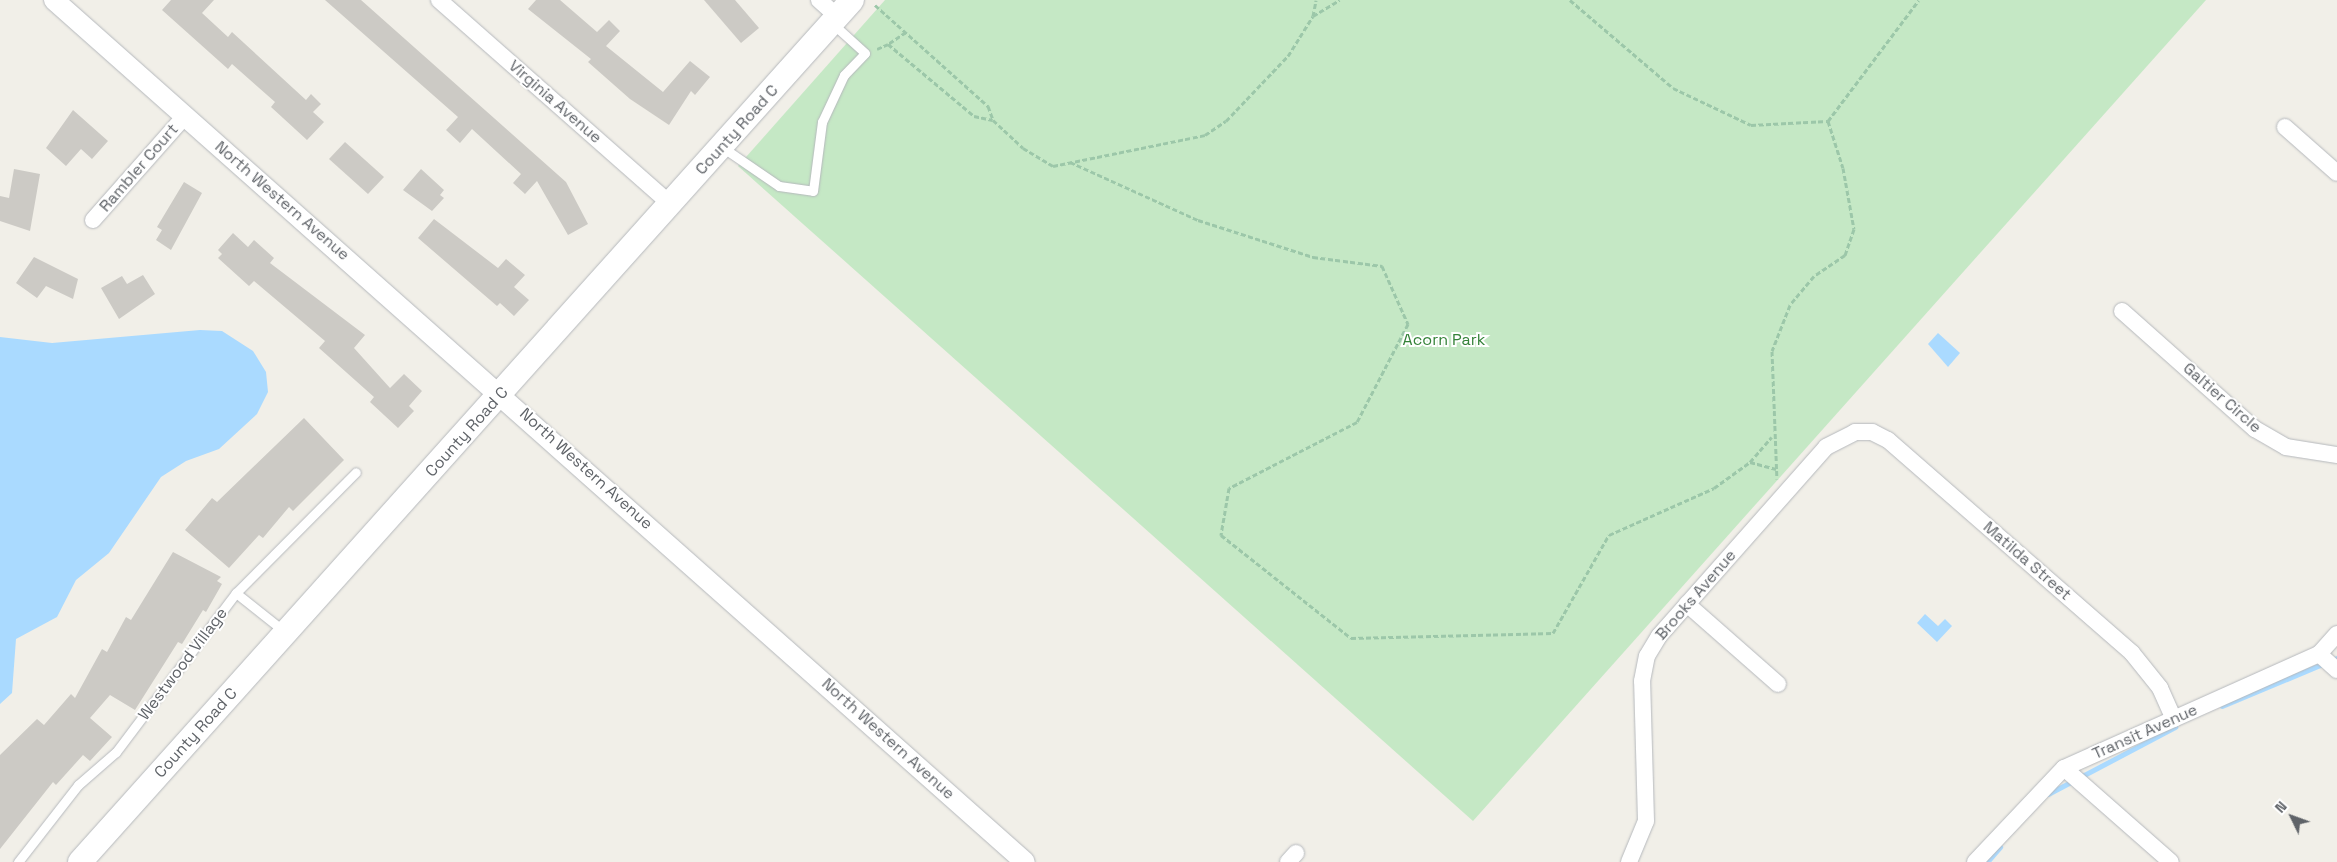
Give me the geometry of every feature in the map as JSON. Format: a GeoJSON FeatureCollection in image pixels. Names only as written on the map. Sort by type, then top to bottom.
{"type":"FeatureCollection","features":[{"type":"Feature","properties":{"kind":"main road","name":"County Road C"},"geometry":{"type":"LineString","coordinates":[[89,859],[286,632],[840,13]]}},
{"type":"Feature","properties":{"kind":"street","name":"North Western Avenue"},"geometry":{"type":"LineString","coordinates":[[54,0],[501,394],[1025,862]]}},
{"type":"Feature","properties":{"kind":"street","name":"Virginia Avenue"},"geometry":{"type":"LineString","coordinates":[[440,0],[670,204]]}},
{"type":"Feature","properties":{"kind":"street"},"geometry":{"type":"LineString","coordinates":[[819,0],[840,13]]}},
{"type":"Feature","properties":{"kind":"street","name":"Rambler Court"},"geometry":{"type":"LineString","coordinates":[[93,220],[185,116]]}},
{"type":"Feature","properties":{"kind":"street"},"geometry":{"type":"LineString","coordinates":[[2284,127],[2337,173]]}},
{"type":"Feature","properties":{"kind":"street","name":"Galtier Circle"},"geometry":{"type":"LineString","coordinates":[[2122,311],[2255,428],[2286,446],[2337,455]]}},
{"type":"Feature","properties":{"kind":"street","name":"Brooks Avenue"},"geometry":{"type":"LineString","coordinates":[[1629,862],[1646,821],[1642,681],[1647,656],[1687,604],[1826,446],[1855,432]]}},
{"type":"Feature","properties":{"kind":"street","name":"Matilda Street"},"geometry":{"type":"LineString","coordinates":[[1855,432],[1872,432],[1888,440],[2132,653],[2160,688],[2174,719]]}},
{"type":"Feature","properties":{"kind":"street"},"geometry":{"type":"LineString","coordinates":[[1687,604],[1778,684]]}},
{"type":"Feature","properties":{"kind":"street","name":"Transit Avenue"},"geometry":{"type":"LineString","coordinates":[[1975,862],[2064,768],[2319,654],[2337,634]]}},
{"type":"Feature","properties":{"kind":"street"},"geometry":{"type":"LineString","coordinates":[[2319,654],[2337,670]]}},
{"type":"Feature","properties":{"kind":"street"},"geometry":{"type":"LineString","coordinates":[[2064,768],[2171,862]]}},
{"type":"Feature","properties":{"kind":"lane"},"geometry":{"type":"LineString","coordinates":[[721,147],[779,186],[813,191],[822,122],[844,75],[865,53],[840,13]]}},
{"type":"Feature","properties":{"kind":"lane","name":"Westwood Village"},"geometry":{"type":"LineString","coordinates":[[18,862],[78,785],[116,752],[236,593],[356,472]]}},
{"type":"Feature","properties":{"kind":"lane"},"geometry":{"type":"LineString","coordinates":[[236,593],[286,632]]}},
{"type":"Feature","properties":{"kind":"path"},"geometry":{"type":"LineString","coordinates":[[875,4],[988,106],[993,120],[1023,148],[1053,166],[1205,135],[1226,121],[1288,56],[1313,16],[1316,0]]}},
{"type":"Feature","properties":{"kind":"path"},"geometry":{"type":"LineString","coordinates":[[1313,16],[1340,0]]}},
{"type":"Feature","properties":{"kind":"path"},"geometry":{"type":"LineString","coordinates":[[1570,0],[1673,88],[1751,126],[1828,121],[1919,0]]}},
{"type":"Feature","properties":{"kind":"path"},"geometry":{"type":"LineString","coordinates":[[906,32],[888,44],[974,116],[993,120]]}},
{"type":"Feature","properties":{"kind":"path"},"geometry":{"type":"LineString","coordinates":[[1779,500],[1772,437],[1776,342],[1790,305],[1814,276],[1845,255],[1854,229],[1843,168],[1828,121]]}},
{"type":"Feature","properties":{"kind":"path"},"geometry":{"type":"LineString","coordinates":[[1070,162],[1198,220],[1313,257],[1382,266],[1408,324],[1357,422],[1229,488],[1220,535],[1351,638],[1553,633],[1609,535],[1714,488],[1750,462],[1772,437]]}},
{"type":"Feature","properties":{"kind":"path"},"geometry":{"type":"LineString","coordinates":[[1750,462],[1776,469]]}},
{"type":"Feature","properties":{"kind":"green space","name":"Acorn Park"},"geometry":{"type":"Polygon","coordinates":[[[885,0],[2206,0],[1473,821],[738,166],[885,0]]]}},
{"type":"Feature","properties":{"kind":"water"},"geometry":{"type":"Polygon","coordinates":[[[200,330],[222,331],[253,351],[266,372],[268,392],[257,414],[219,449],[186,461],[161,477],[109,553],[76,580],[57,617],[16,639],[12,693],[0,704],[0,337],[52,343],[200,330]]]}},
{"type":"Feature","properties":{"kind":"water"},"geometry":{"type":"Polygon","coordinates":[[[1938,333],[1960,353],[1948,367],[1928,344],[1938,333]]]}},
{"type":"Feature","properties":{"kind":"water"},"geometry":{"type":"Polygon","coordinates":[[[1925,614],[1938,626],[1945,619],[1952,626],[1937,642],[1917,623],[1925,614]]]}},
{"type":"Feature","properties":{"kind":"building"},"geometry":{"type":"Polygon","coordinates":[[[171,0],[214,0],[202,13],[228,37],[232,32],[306,100],[311,94],[321,104],[313,112],[324,122],[307,140],[271,107],[275,102],[232,64],[228,69],[162,10],[171,0]]]}},
{"type":"Feature","properties":{"kind":"building"},"geometry":{"type":"Polygon","coordinates":[[[325,0],[361,0],[566,182],[588,224],[568,235],[537,181],[525,194],[513,183],[521,174],[472,129],[460,143],[446,130],[458,117],[325,0]]]}},
{"type":"Feature","properties":{"kind":"building"},"geometry":{"type":"Polygon","coordinates":[[[536,0],[560,0],[597,32],[609,20],[620,31],[606,46],[663,92],[690,61],[710,77],[695,95],[691,91],[669,125],[630,99],[588,62],[591,59],[528,9],[536,0]]]}},
{"type":"Feature","properties":{"kind":"building"},"geometry":{"type":"Polygon","coordinates":[[[704,0],[735,0],[759,28],[741,43],[704,0]]]}},
{"type":"Feature","properties":{"kind":"building"},"geometry":{"type":"Polygon","coordinates":[[[73,110],[108,141],[92,159],[81,149],[66,166],[46,148],[73,110]]]}},
{"type":"Feature","properties":{"kind":"building"},"geometry":{"type":"Polygon","coordinates":[[[345,142],[384,177],[368,194],[329,159],[345,142]]]}},
{"type":"Feature","properties":{"kind":"building"},"geometry":{"type":"Polygon","coordinates":[[[14,169],[40,174],[30,231],[0,221],[0,196],[9,198],[14,169]]]}},
{"type":"Feature","properties":{"kind":"building"},"geometry":{"type":"Polygon","coordinates":[[[421,169],[444,190],[440,195],[444,198],[432,211],[403,190],[421,169]]]}},
{"type":"Feature","properties":{"kind":"building"},"geometry":{"type":"Polygon","coordinates":[[[184,182],[202,193],[171,250],[156,240],[162,230],[157,227],[184,182]]]}},
{"type":"Feature","properties":{"kind":"building"},"geometry":{"type":"Polygon","coordinates":[[[434,219],[498,268],[506,259],[525,275],[514,287],[529,300],[514,316],[500,303],[497,306],[418,238],[434,219]]]}},
{"type":"Feature","properties":{"kind":"building"},"geometry":{"type":"Polygon","coordinates":[[[233,233],[248,247],[254,240],[274,258],[270,263],[365,335],[354,348],[390,388],[404,374],[422,391],[409,406],[414,411],[398,428],[370,402],[374,397],[319,348],[325,341],[254,281],[249,286],[218,258],[222,254],[218,250],[233,233]]]}},
{"type":"Feature","properties":{"kind":"building"},"geometry":{"type":"Polygon","coordinates":[[[34,257],[78,279],[73,299],[46,286],[37,298],[16,283],[34,257]]]}},
{"type":"Feature","properties":{"kind":"building"},"geometry":{"type":"Polygon","coordinates":[[[143,275],[155,294],[119,319],[101,288],[122,276],[127,284],[143,275]]]}},
{"type":"Feature","properties":{"kind":"building"},"geometry":{"type":"Polygon","coordinates":[[[304,418],[344,460],[293,511],[289,507],[263,538],[259,535],[229,568],[185,530],[212,498],[217,502],[304,418]]]}},
{"type":"Feature","properties":{"kind":"building"},"geometry":{"type":"Polygon","coordinates":[[[173,552],[221,577],[217,581],[222,584],[206,612],[203,610],[182,644],[178,642],[135,710],[110,695],[90,718],[112,737],[90,761],[83,755],[56,785],[53,782],[0,849],[0,755],[37,719],[44,725],[71,694],[75,698],[102,649],[107,652],[126,617],[131,620],[173,552]]]}},
{"type":"Feature","properties":{"kind":"waterway"},"geometry":{"type":"LineString","coordinates":[[2222,706],[2337,658]]}},
{"type":"Feature","properties":{"kind":"waterway"},"geometry":{"type":"LineString","coordinates":[[2048,794],[2175,727]]}},
{"type":"Feature","properties":{"kind":"waterway"},"geometry":{"type":"LineString","coordinates":[[1987,862],[2000,847]]}}]}
